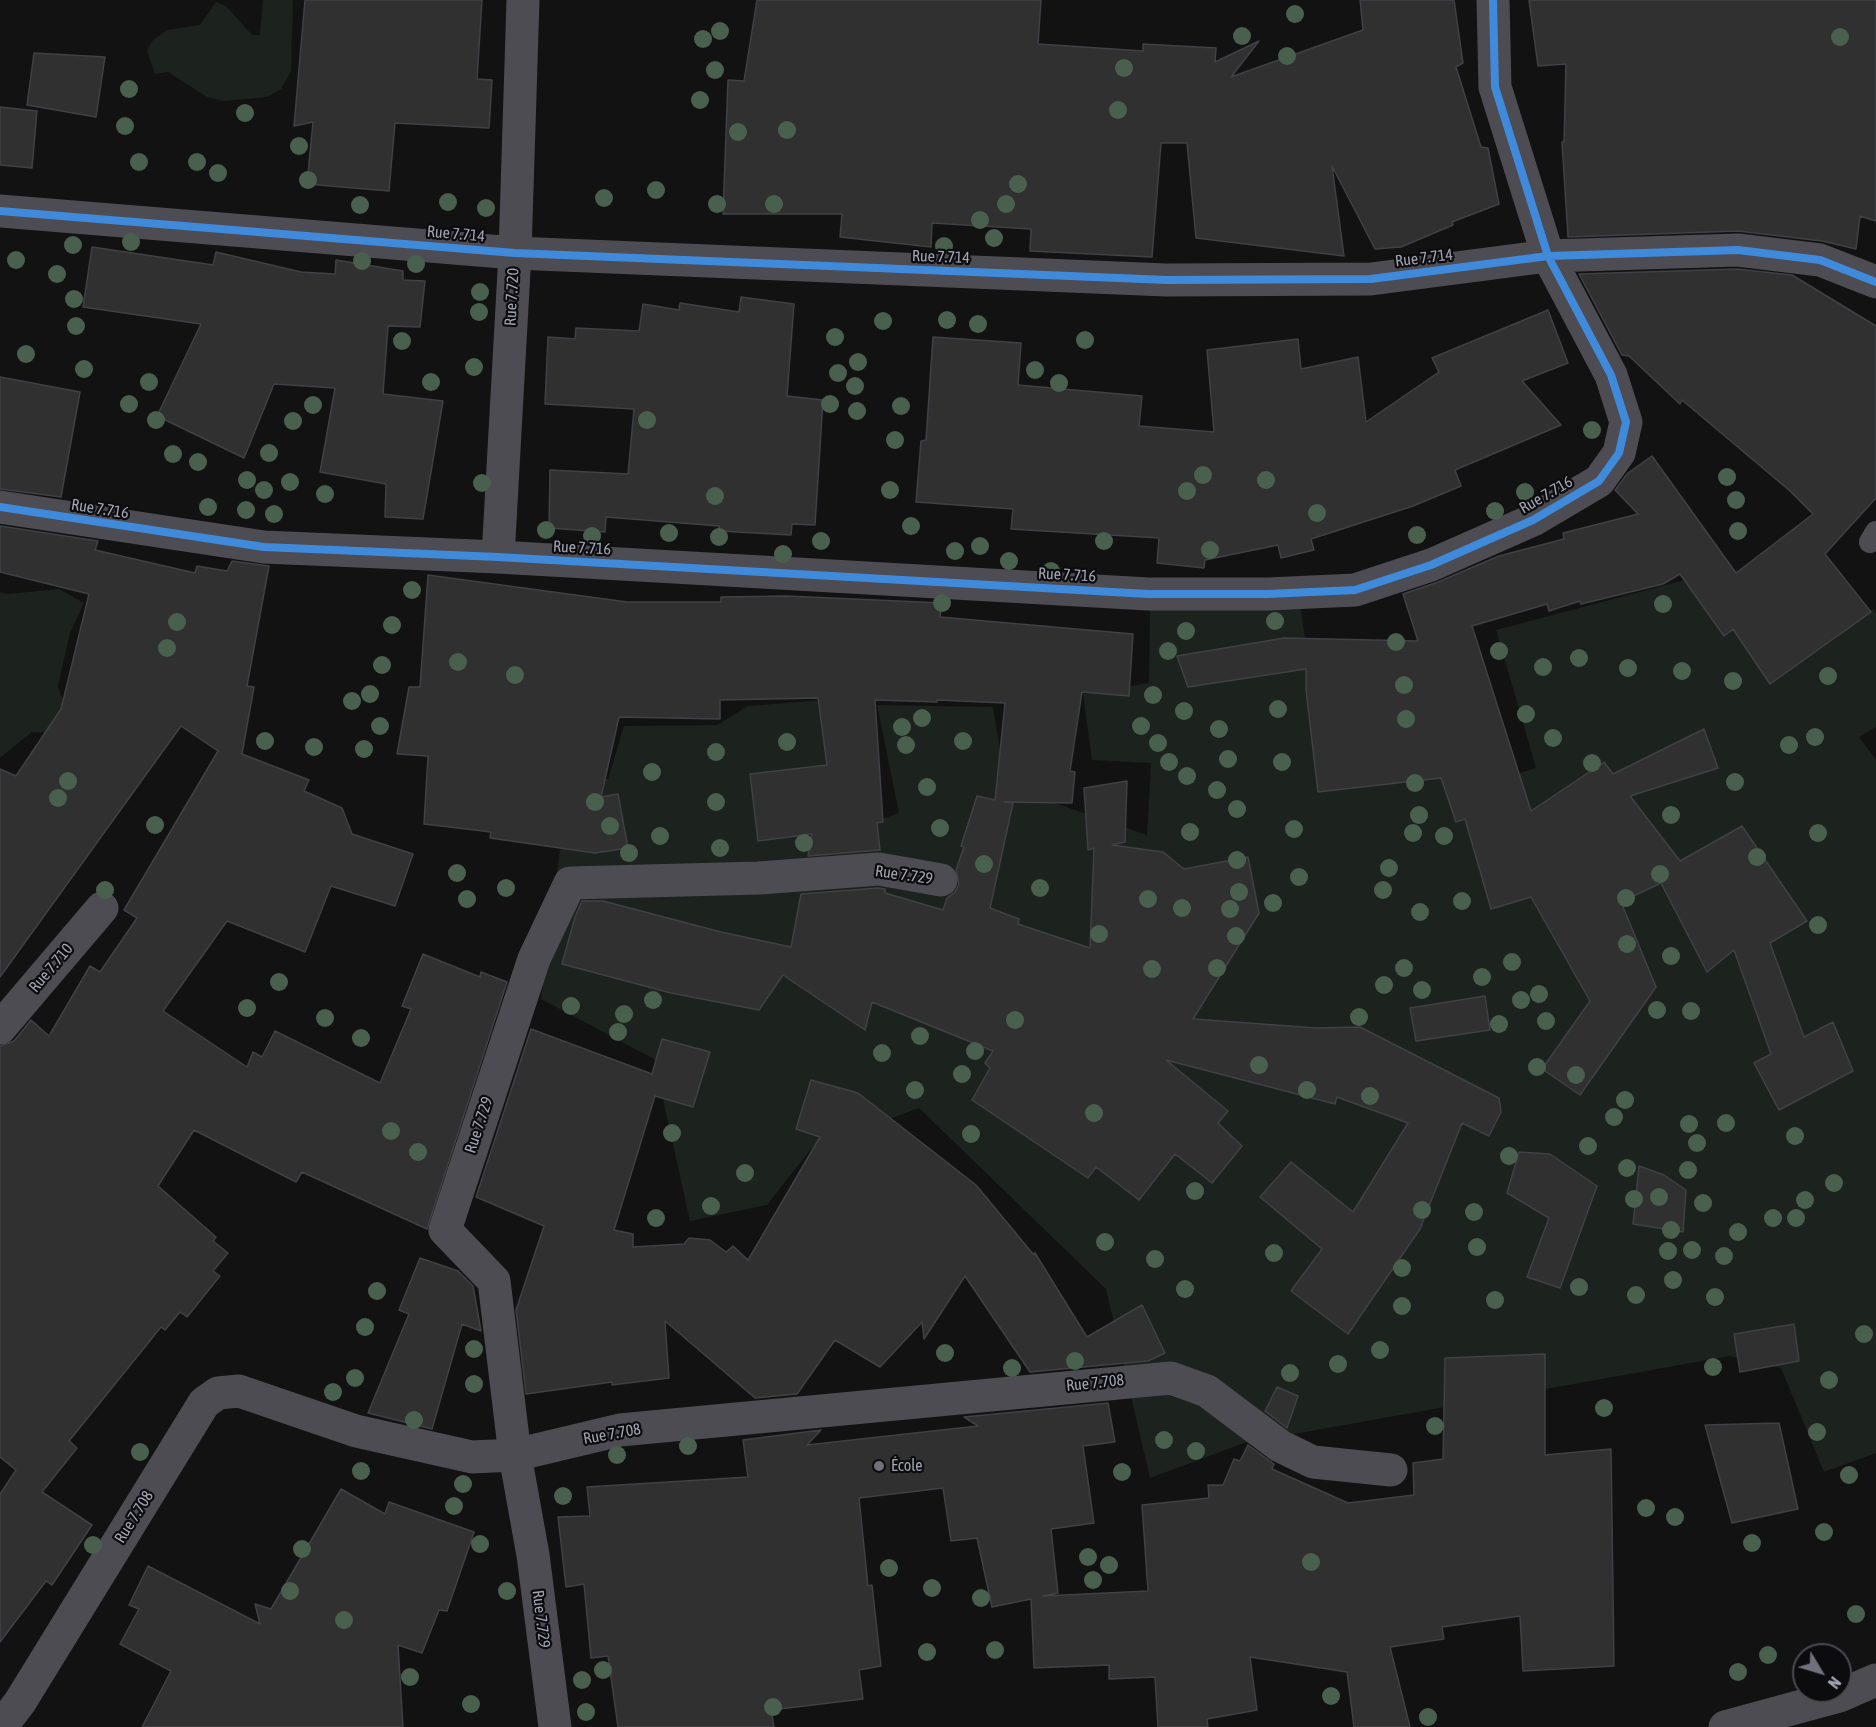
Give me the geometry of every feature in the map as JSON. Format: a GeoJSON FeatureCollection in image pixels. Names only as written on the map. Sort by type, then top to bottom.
{"type":"FeatureCollection","features":[{"type":"Feature","properties":{"kind":"street","name":"Rue 7.720"},"geometry":{"type":"LineString","coordinates":[[498,557],[515,253],[523,0]]}},
{"type":"Feature","properties":{"kind":"street","name":"Rue 7.716"},"geometry":{"type":"LineString","coordinates":[[0,507],[264,547],[498,557],[1148,594],[1268,594],[1355,590],[1431,565],[1533,520],[1599,481],[1619,453],[1626,422],[1611,375],[1548,256],[1495,87],[1493,0]]}},
{"type":"Feature","properties":{"kind":"street","name":"Rue 7.714"},"geometry":{"type":"LineString","coordinates":[[0,210],[515,253],[1166,280],[1371,279],[1548,256],[1738,250],[1820,260],[1876,282]]}},
{"type":"Feature","properties":{"kind":"street","name":"Rue 7.729"},"geometry":{"type":"LineString","coordinates":[[555,1727],[533,1555],[515,1455],[494,1281],[445,1230],[534,959],[570,884],[759,878],[879,869],[941,880]]}},
{"type":"Feature","properties":{"kind":"street","name":"Rue 7.710"},"geometry":{"type":"LineString","coordinates":[[1,1026],[102,908]]}},
{"type":"Feature","properties":{"kind":"street","name":"Rue 7.708"},"geometry":{"type":"LineString","coordinates":[[1,1727],[20,1702],[204,1403],[218,1393],[238,1391],[315,1418],[403,1444],[472,1457],[515,1455],[620,1430],[1171,1378],[1207,1391],[1280,1446],[1313,1462],[1391,1470]]}},
{"type":"Feature","properties":{"kind":"street"},"geometry":{"type":"LineString","coordinates":[[1725,1727],[1839,1696],[1876,1680]]}},
{"type":"Feature","properties":{"kind":"shaded area"},"geometry":{"type":"Polygon","coordinates":[[[263,0],[293,0],[291,71],[281,89],[267,97],[223,101],[207,97],[168,72],[155,74],[147,50],[153,40],[167,30],[200,25],[216,2],[226,6],[252,35],[260,35],[263,0]]]}},
{"type":"Feature","properties":{"kind":"shaded area"},"geometry":{"type":"Polygon","coordinates":[[[1685,580],[1790,660],[1873,609],[1876,613],[1876,727],[1859,737],[1876,760],[1876,1453],[1824,1472],[1781,1368],[1730,1356],[1244,1443],[1150,1478],[1106,1289],[919,1108],[811,1149],[767,1205],[690,1221],[654,1059],[541,999],[559,857],[574,772],[608,779],[624,726],[717,725],[748,706],[823,700],[846,832],[899,813],[877,705],[993,707],[1006,786],[1147,835],[1151,763],[1092,760],[1083,694],[1149,683],[1150,610],[1299,596],[1313,696],[1466,789],[1536,768],[1496,630],[1685,580]]]}},
{"type":"Feature","properties":{"kind":"shaded area"},"geometry":{"type":"Polygon","coordinates":[[[59,589],[84,603],[70,633],[58,686],[74,734],[32,732],[0,758],[0,592],[7,594],[59,589]]]}},
{"type":"Feature","properties":{"kind":"building"},"geometry":{"type":"Polygon","coordinates":[[[305,0],[482,0],[477,79],[492,80],[489,128],[395,123],[389,191],[307,184],[313,122],[294,126],[305,0]]]}},
{"type":"Feature","properties":{"kind":"building"},"geometry":{"type":"Polygon","coordinates":[[[757,0],[1041,0],[1038,44],[1143,51],[1143,44],[1216,48],[1215,62],[1259,41],[1231,77],[1363,30],[1360,0],[1454,0],[1463,63],[1456,67],[1481,147],[1488,148],[1499,204],[1452,222],[1453,225],[1401,247],[1375,249],[1332,166],[1344,256],[1196,238],[1187,143],[1161,143],[1152,257],[1030,251],[1031,229],[932,223],[931,247],[840,237],[842,214],[723,214],[728,80],[744,81],[757,0]]]}},
{"type":"Feature","properties":{"kind":"building"},"geometry":{"type":"Polygon","coordinates":[[[1529,0],[1876,0],[1876,221],[1860,216],[1856,249],[1822,241],[1738,231],[1568,237],[1562,142],[1564,142],[1566,64],[1538,66],[1529,0]]]}},
{"type":"Feature","properties":{"kind":"building"},"geometry":{"type":"Polygon","coordinates":[[[34,53],[105,57],[96,117],[27,105],[34,53]]]}},
{"type":"Feature","properties":{"kind":"building"},"geometry":{"type":"Polygon","coordinates":[[[0,107],[37,111],[32,168],[0,165],[0,107]]]}},
{"type":"Feature","properties":{"kind":"building"},"geometry":{"type":"Polygon","coordinates":[[[92,247],[213,265],[216,252],[301,272],[335,274],[336,260],[403,271],[403,280],[425,281],[420,327],[388,326],[383,394],[443,401],[423,519],[385,517],[386,484],[320,472],[335,388],[274,384],[244,458],[157,416],[201,324],[83,307],[92,247]]]}},
{"type":"Feature","properties":{"kind":"building"},"geometry":{"type":"Polygon","coordinates":[[[1737,269],[1792,275],[1876,326],[1876,498],[1825,554],[1871,612],[1770,684],[1733,629],[1724,636],[1680,574],[1663,584],[1581,604],[1580,601],[1549,611],[1547,604],[1472,626],[1531,811],[1604,762],[1613,774],[1704,729],[1718,768],[1630,796],[1680,861],[1742,826],[1807,921],[1770,943],[1804,1037],[1833,1022],[1853,1071],[1779,1110],[1754,1063],[1771,1054],[1734,950],[1707,972],[1661,883],[1621,902],[1656,987],[1580,1095],[1542,1069],[1590,1001],[1531,897],[1491,909],[1465,819],[1456,822],[1441,778],[1318,792],[1306,690],[1306,669],[1188,687],[1177,656],[1284,638],[1418,641],[1403,594],[1499,556],[1564,539],[1563,533],[1638,514],[1615,490],[1628,473],[1652,456],[1736,573],[1813,514],[1790,491],[1682,400],[1680,404],[1629,356],[1622,355],[1579,274],[1737,269]]]}},
{"type":"Feature","properties":{"kind":"building"},"geometry":{"type":"Polygon","coordinates":[[[741,297],[794,304],[787,396],[823,400],[815,525],[792,524],[791,535],[719,531],[719,526],[606,517],[605,532],[549,528],[550,470],[628,474],[634,409],[545,404],[548,337],[575,339],[576,328],[639,331],[643,304],[679,310],[680,303],[739,312],[741,297]]]}},
{"type":"Feature","properties":{"kind":"building"},"geometry":{"type":"Polygon","coordinates":[[[1548,310],[1568,363],[1522,381],[1561,425],[1455,470],[1461,486],[1413,506],[1311,539],[1314,550],[1281,558],[1278,545],[1205,560],[1204,568],[1157,563],[1159,538],[1011,529],[1013,509],[916,502],[921,441],[926,440],[933,337],[1021,343],[1018,385],[1142,396],[1139,426],[1214,432],[1207,350],[1298,339],[1301,369],[1358,357],[1366,422],[1439,372],[1432,358],[1548,310]]]}},
{"type":"Feature","properties":{"kind":"building"},"geometry":{"type":"Polygon","coordinates":[[[0,377],[80,392],[61,497],[0,489],[0,377]]]}},
{"type":"Feature","properties":{"kind":"building"},"geometry":{"type":"Polygon","coordinates":[[[0,526],[98,541],[95,550],[195,573],[197,566],[227,571],[232,561],[269,566],[247,686],[254,687],[242,754],[309,780],[304,791],[342,808],[352,834],[413,854],[395,906],[331,886],[305,952],[227,921],[163,1011],[247,1067],[253,1052],[262,1057],[275,1031],[380,1083],[411,1009],[402,1006],[423,954],[480,977],[481,972],[507,982],[427,1229],[302,1172],[296,1182],[194,1130],[158,1186],[216,1237],[213,1241],[228,1253],[213,1271],[220,1276],[187,1317],[180,1312],[165,1330],[161,1327],[69,1441],[77,1448],[42,1492],[92,1525],[52,1585],[46,1581],[0,1642],[0,1494],[16,1470],[0,1457],[0,1046],[14,1041],[31,1020],[49,1036],[90,966],[100,972],[137,918],[124,910],[218,751],[181,726],[0,977],[0,769],[16,776],[61,709],[89,594],[0,572],[0,526]]]}},
{"type":"Feature","properties":{"kind":"building"},"geometry":{"type":"Polygon","coordinates":[[[428,575],[627,602],[721,602],[721,597],[787,596],[942,603],[940,617],[1133,634],[1129,696],[1082,692],[1070,771],[1075,772],[1072,803],[1004,802],[1013,803],[990,908],[1019,919],[1018,924],[1090,948],[1094,848],[1088,850],[1084,788],[1127,781],[1125,842],[1112,845],[1163,852],[1184,869],[1248,857],[1259,913],[1193,1019],[1317,1028],[1360,1027],[1499,1098],[1501,1112],[1489,1136],[1462,1123],[1420,1229],[1348,1334],[1291,1291],[1322,1249],[1260,1197],[1291,1162],[1353,1212],[1408,1123],[1337,1097],[1335,1104],[1166,1060],[1228,1111],[1218,1123],[1242,1146],[1212,1183],[1175,1154],[1139,1200],[1096,1167],[1088,1178],[972,1100],[990,1068],[985,1063],[993,1051],[872,1002],[865,1030],[783,975],[759,1010],[671,993],[562,964],[575,917],[582,901],[603,901],[721,932],[791,947],[801,894],[878,888],[885,889],[885,893],[943,910],[947,898],[955,892],[959,884],[956,870],[977,796],[995,800],[1005,703],[875,700],[883,822],[877,823],[880,850],[808,856],[812,834],[758,841],[750,774],[827,765],[818,698],[720,700],[720,719],[619,717],[601,797],[618,794],[628,848],[595,853],[490,838],[491,832],[424,824],[428,756],[397,754],[409,687],[420,687],[428,575]]]}},
{"type":"Feature","properties":{"kind":"building"},"geometry":{"type":"Polygon","coordinates":[[[1485,996],[1490,1030],[1416,1041],[1410,1008],[1485,996]]]}},
{"type":"Feature","properties":{"kind":"building"},"geometry":{"type":"Polygon","coordinates":[[[531,1029],[652,1074],[662,1039],[710,1052],[693,1107],[655,1096],[614,1230],[633,1234],[633,1247],[684,1244],[689,1238],[710,1240],[726,1252],[733,1246],[748,1260],[820,1137],[796,1129],[811,1080],[858,1093],[976,1185],[1033,1254],[1035,1253],[1087,1337],[1142,1305],[1165,1353],[1148,1361],[1030,1372],[965,1276],[924,1339],[922,1322],[880,1367],[835,1340],[797,1394],[755,1398],[665,1321],[669,1378],[612,1385],[612,1382],[526,1394],[516,1310],[544,1226],[476,1197],[531,1029]]]}},
{"type":"Feature","properties":{"kind":"building"},"geometry":{"type":"Polygon","coordinates":[[[1519,1152],[1550,1154],[1597,1186],[1560,1288],[1527,1277],[1549,1218],[1507,1193],[1519,1152]]]}},
{"type":"Feature","properties":{"kind":"building"},"geometry":{"type":"Polygon","coordinates":[[[1639,1166],[1664,1175],[1686,1190],[1683,1232],[1633,1224],[1639,1166]]]}},
{"type":"Feature","properties":{"kind":"building"},"geometry":{"type":"Polygon","coordinates":[[[420,1258],[458,1271],[473,1286],[481,1331],[462,1324],[432,1429],[368,1413],[409,1314],[399,1310],[420,1258]]]}},
{"type":"Feature","properties":{"kind":"building"},"geometry":{"type":"Polygon","coordinates":[[[1794,1324],[1799,1361],[1740,1372],[1734,1334],[1794,1324]]]}},
{"type":"Feature","properties":{"kind":"building"},"geometry":{"type":"Polygon","coordinates":[[[1545,1354],[1545,1455],[1611,1449],[1614,1666],[1523,1671],[1520,1616],[1442,1627],[1444,1639],[1390,1647],[1410,1727],[1354,1727],[1347,1672],[1250,1657],[1257,1710],[1207,1719],[1208,1727],[1158,1727],[1155,1677],[1109,1679],[1109,1665],[1034,1668],[1031,1599],[992,1607],[977,1538],[951,1541],[943,1488],[859,1498],[868,1586],[872,1585],[881,1666],[859,1670],[863,1699],[771,1710],[774,1727],[618,1727],[608,1656],[591,1658],[584,1584],[566,1587],[558,1517],[590,1516],[587,1487],[748,1477],[743,1440],[821,1430],[807,1445],[978,1426],[964,1417],[1108,1403],[1115,1442],[1083,1446],[1094,1523],[1051,1529],[1058,1593],[1043,1596],[1148,1591],[1142,1505],[1209,1498],[1208,1485],[1223,1485],[1234,1459],[1240,1461],[1248,1445],[1274,1464],[1272,1469],[1348,1503],[1414,1495],[1413,1463],[1443,1459],[1445,1358],[1545,1354]]]}},
{"type":"Feature","properties":{"kind":"building"},"geometry":{"type":"Polygon","coordinates":[[[1277,1387],[1298,1396],[1287,1428],[1265,1411],[1277,1387]]]}},
{"type":"Feature","properties":{"kind":"building"},"geometry":{"type":"Polygon","coordinates":[[[1779,1423],[1798,1509],[1732,1523],[1705,1425],[1779,1423]]]}},
{"type":"Feature","properties":{"kind":"building"},"geometry":{"type":"Polygon","coordinates":[[[341,1489],[385,1514],[389,1502],[474,1532],[447,1611],[439,1610],[422,1653],[398,1645],[403,1727],[142,1727],[171,1671],[120,1644],[139,1609],[129,1605],[148,1566],[260,1624],[255,1604],[271,1609],[341,1489]]]}},
{"type":"Feature","properties":{"kind":"cycle path"},"geometry":{"type":"LineString","coordinates":[[0,507],[264,547],[498,557],[1148,594],[1268,594],[1355,590],[1431,565],[1533,520],[1599,481],[1619,453],[1626,422],[1611,375],[1548,256],[1495,87],[1493,0]]}},
{"type":"Feature","properties":{"kind":"cycle path"},"geometry":{"type":"LineString","coordinates":[[0,211],[515,253],[1166,280],[1371,279],[1548,256],[1738,250],[1820,260],[1876,282]]}},
{"type":"Feature","properties":{"kind":"place","name":"École"},"geometry":{"type":"Point","coordinates":[879,1466]}}]}
